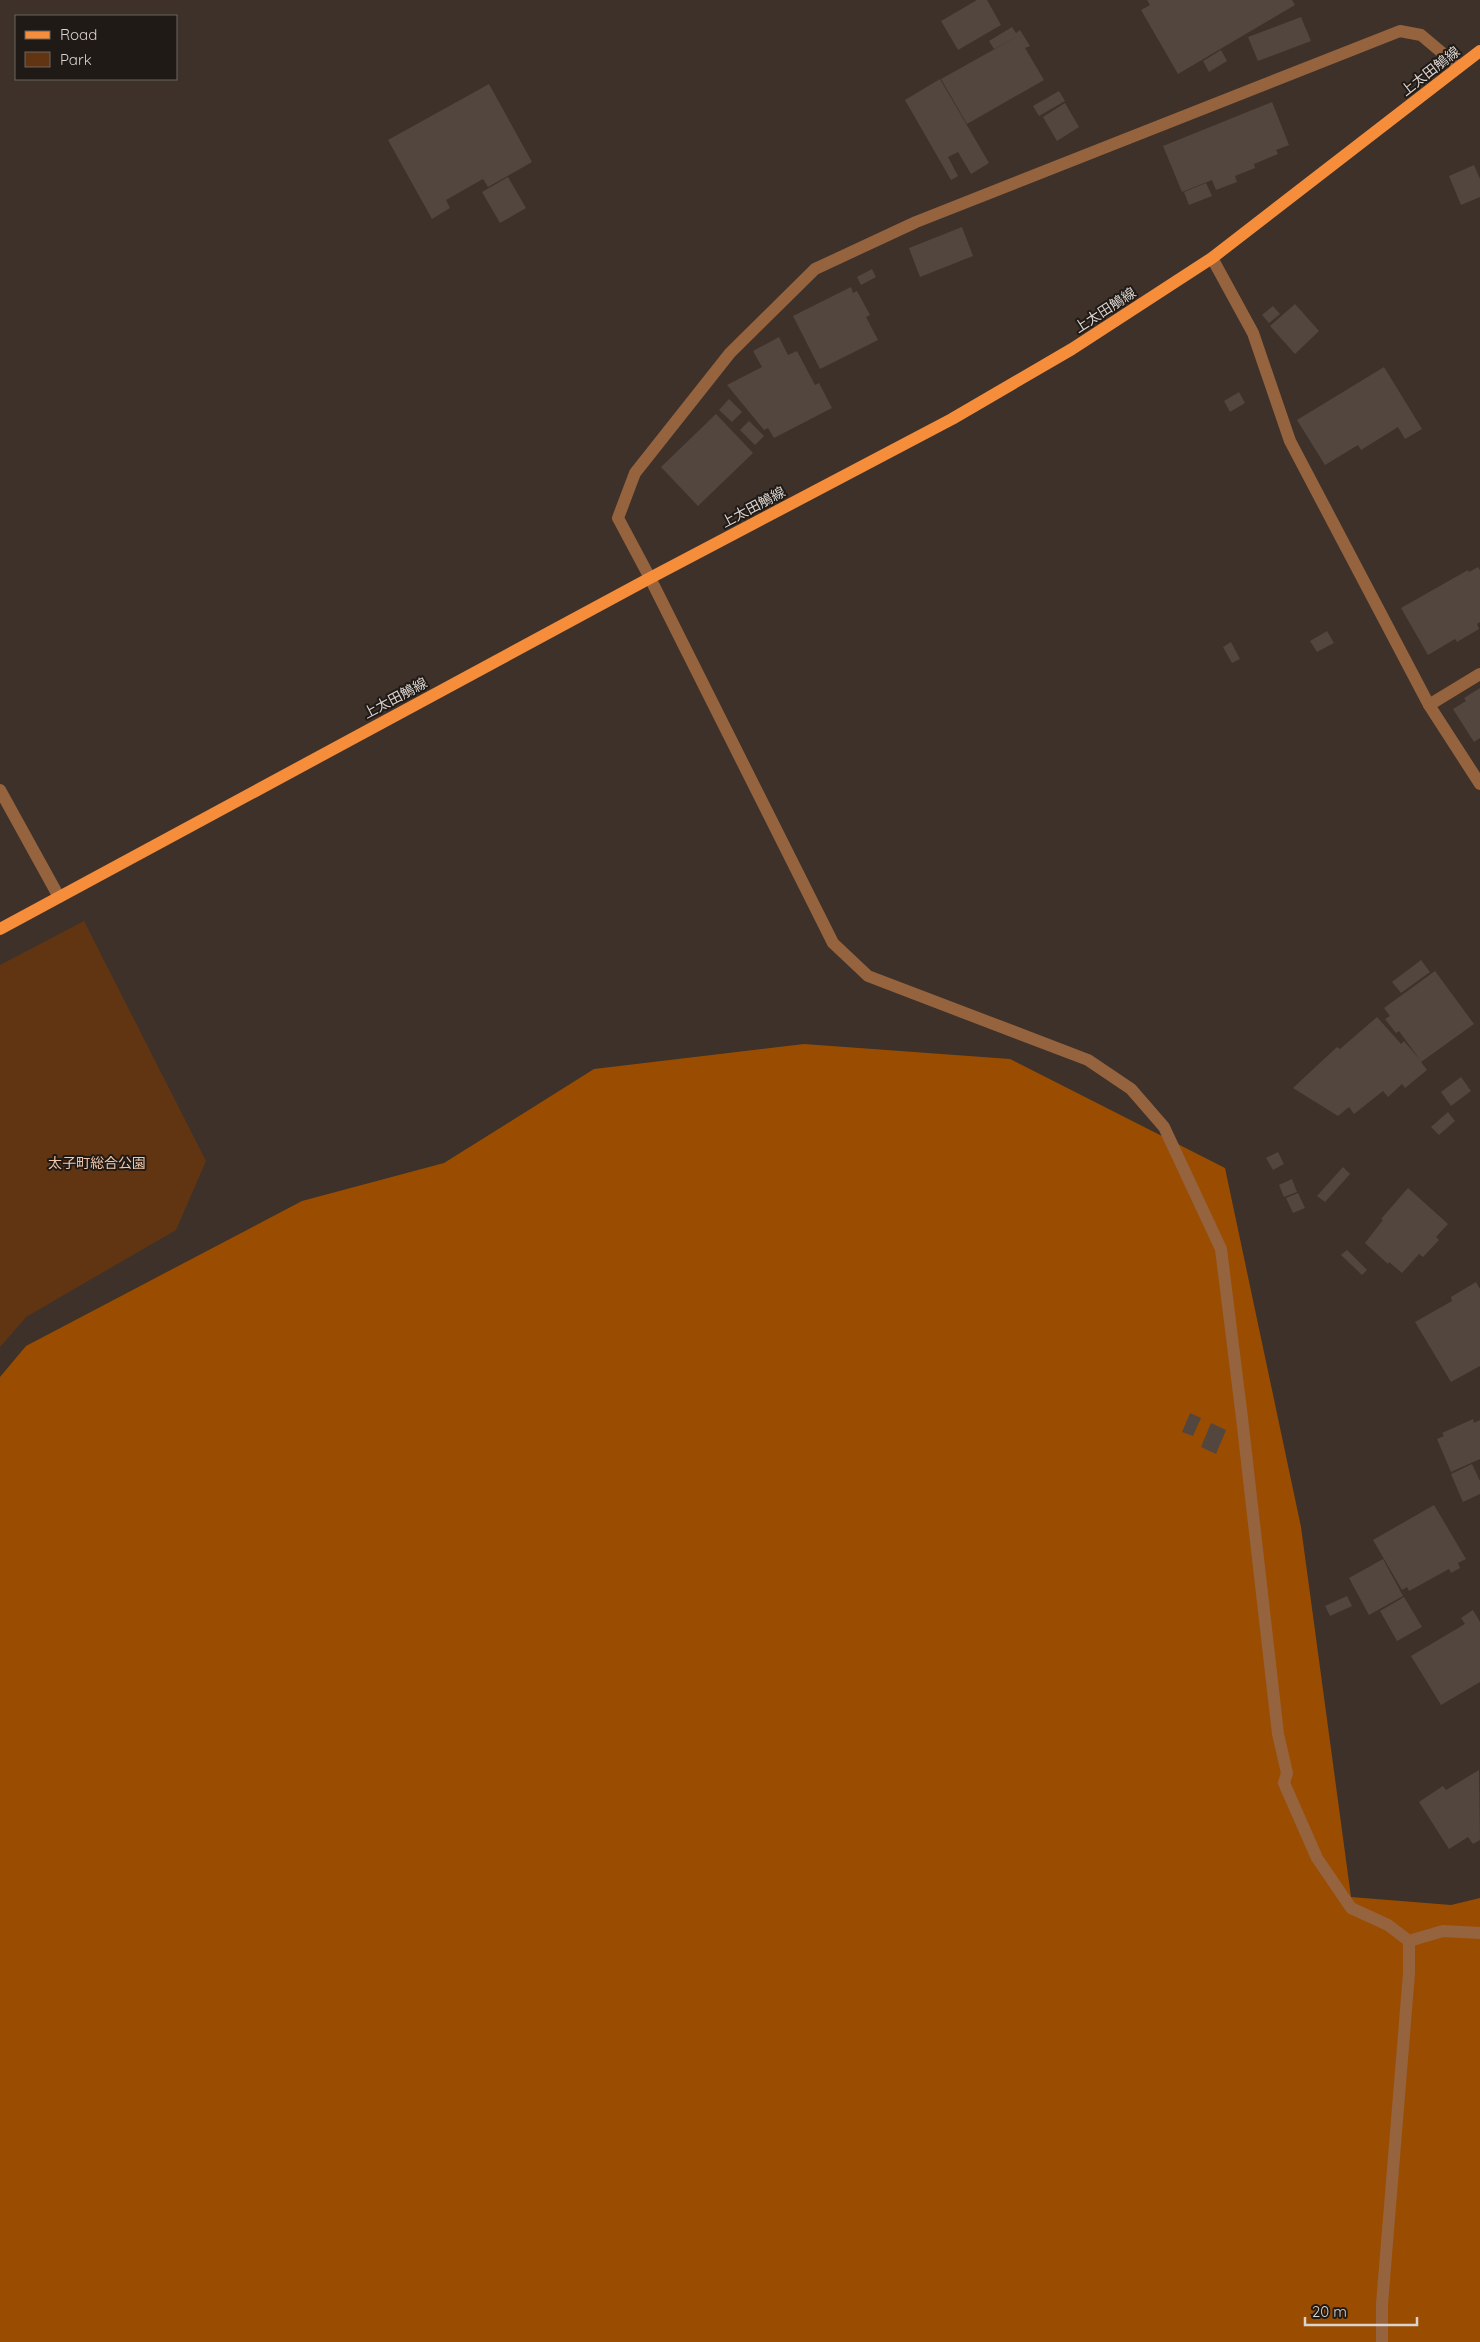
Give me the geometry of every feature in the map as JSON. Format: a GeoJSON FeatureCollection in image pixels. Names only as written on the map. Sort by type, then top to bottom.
{"type":"FeatureCollection","features":[{"type":"Feature","properties":{"kind":"main road","name":"上太田鵤線"},"geometry":{"type":"LineString","coordinates":[[0,929],[650,578],[952,419],[1072,349],[1212,258],[1480,51]]}},
{"type":"Feature","properties":{"kind":"street"},"geometry":{"type":"LineString","coordinates":[[1409,1941],[1388,1925],[1351,1908],[1316,1858],[1284,1784],[1287,1774],[1278,1734],[1242,1418],[1220,1249],[1164,1127],[1131,1089],[1088,1060],[868,976],[833,943],[618,518],[636,473],[730,353],[815,269],[916,222],[1400,31],[1421,35],[1460,67]]}},
{"type":"Feature","properties":{"kind":"street"},"geometry":{"type":"LineString","coordinates":[[1212,258],[1253,333],[1290,441],[1430,705],[1480,784]]}},
{"type":"Feature","properties":{"kind":"street"},"geometry":{"type":"LineString","coordinates":[[1430,705],[1480,674]]}},
{"type":"Feature","properties":{"kind":"street"},"geometry":{"type":"LineString","coordinates":[[0,790],[58,897]]}},
{"type":"Feature","properties":{"kind":"street"},"geometry":{"type":"LineString","coordinates":[[1409,1941],[1443,1931],[1480,1933]]}},
{"type":"Feature","properties":{"kind":"street"},"geometry":{"type":"LineString","coordinates":[[1382,2342],[1382,2304],[1409,1973],[1409,1941]]}},
{"type":"Feature","properties":{"kind":"green space","name":"太子町総合公園"},"geometry":{"type":"Polygon","coordinates":[[[84,921],[206,1161],[176,1230],[26,1317],[0,1347],[0,965],[84,921]]]}},
{"type":"Feature","properties":{"kind":"shaded area"},"geometry":{"type":"Polygon","coordinates":[[[804,1044],[1010,1059],[1225,1168],[1301,1527],[1351,1897],[1451,1905],[1480,1898],[1480,2342],[0,2342],[0,1377],[26,1346],[302,1201],[444,1163],[594,1069],[804,1044]]]}},
{"type":"Feature","properties":{"kind":"building"},"geometry":{"type":"Polygon","coordinates":[[[977,0],[987,0],[1001,25],[958,50],[941,21],[977,0]]]}},
{"type":"Feature","properties":{"kind":"building"},"geometry":{"type":"Polygon","coordinates":[[[1147,0],[1292,0],[1295,5],[1178,74],[1141,10],[1150,5],[1147,0]]]}},
{"type":"Feature","properties":{"kind":"building"},"geometry":{"type":"Polygon","coordinates":[[[1301,17],[1311,41],[1258,61],[1248,37],[1301,17]]]}},
{"type":"Feature","properties":{"kind":"building"},"geometry":{"type":"Polygon","coordinates":[[[1012,27],[1016,33],[1020,30],[1030,46],[1025,48],[1044,80],[967,124],[941,79],[1018,36],[994,49],[989,41],[1012,27]]]}},
{"type":"Feature","properties":{"kind":"building"},"geometry":{"type":"Polygon","coordinates":[[[1221,50],[1227,61],[1209,72],[1203,61],[1221,50]]]}},
{"type":"Feature","properties":{"kind":"building"},"geometry":{"type":"Polygon","coordinates":[[[940,79],[989,163],[971,174],[958,152],[948,157],[958,176],[951,180],[905,100],[940,79]]]}},
{"type":"Feature","properties":{"kind":"building"},"geometry":{"type":"Polygon","coordinates":[[[489,84],[532,162],[488,187],[483,179],[446,200],[450,208],[432,219],[388,140],[489,84]]]}},
{"type":"Feature","properties":{"kind":"building"},"geometry":{"type":"Polygon","coordinates":[[[1059,91],[1065,101],[1039,116],[1033,106],[1059,91]]]}},
{"type":"Feature","properties":{"kind":"building"},"geometry":{"type":"Polygon","coordinates":[[[1272,102],[1289,145],[1276,150],[1278,154],[1254,164],[1255,168],[1235,176],[1237,182],[1216,190],[1212,180],[1182,192],[1163,146],[1272,102]]]}},
{"type":"Feature","properties":{"kind":"building"},"geometry":{"type":"Polygon","coordinates":[[[1065,103],[1079,127],[1057,141],[1043,117],[1065,103]]]}},
{"type":"Feature","properties":{"kind":"building"},"geometry":{"type":"Polygon","coordinates":[[[1474,165],[1480,179],[1480,197],[1461,205],[1449,176],[1474,165]]]}},
{"type":"Feature","properties":{"kind":"building"},"geometry":{"type":"Polygon","coordinates":[[[508,177],[526,208],[500,223],[482,192],[508,177]]]}},
{"type":"Feature","properties":{"kind":"building"},"geometry":{"type":"Polygon","coordinates":[[[1206,183],[1212,196],[1189,205],[1184,192],[1206,183]]]}},
{"type":"Feature","properties":{"kind":"building"},"geometry":{"type":"Polygon","coordinates":[[[962,227],[973,256],[920,277],[909,248],[962,227]]]}},
{"type":"Feature","properties":{"kind":"building"},"geometry":{"type":"Polygon","coordinates":[[[872,269],[876,277],[861,285],[857,277],[872,269]]]}},
{"type":"Feature","properties":{"kind":"building"},"geometry":{"type":"Polygon","coordinates":[[[851,287],[853,293],[857,291],[870,315],[866,317],[878,340],[820,369],[793,316],[851,287]]]}},
{"type":"Feature","properties":{"kind":"building"},"geometry":{"type":"Polygon","coordinates":[[[1295,304],[1319,331],[1295,354],[1270,326],[1295,304]]]}},
{"type":"Feature","properties":{"kind":"building"},"geometry":{"type":"Polygon","coordinates":[[[1273,306],[1280,314],[1269,323],[1262,315],[1273,306]]]}},
{"type":"Feature","properties":{"kind":"building"},"geometry":{"type":"Polygon","coordinates":[[[779,337],[788,355],[797,351],[815,385],[819,383],[832,408],[774,438],[768,428],[764,430],[727,385],[762,367],[753,351],[779,337]]]}},
{"type":"Feature","properties":{"kind":"building"},"geometry":{"type":"Polygon","coordinates":[[[1384,367],[1422,429],[1405,439],[1398,427],[1361,450],[1358,445],[1325,465],[1297,420],[1384,367]]]}},
{"type":"Feature","properties":{"kind":"building"},"geometry":{"type":"Polygon","coordinates":[[[1239,392],[1245,403],[1230,412],[1224,401],[1239,392]]]}},
{"type":"Feature","properties":{"kind":"building"},"geometry":{"type":"Polygon","coordinates":[[[729,399],[742,412],[732,422],[719,410],[729,399]]]}},
{"type":"Feature","properties":{"kind":"building"},"geometry":{"type":"Polygon","coordinates":[[[716,414],[753,453],[698,506],[661,467],[716,414]]]}},
{"type":"Feature","properties":{"kind":"building"},"geometry":{"type":"Polygon","coordinates":[[[749,421],[764,436],[755,445],[740,430],[749,421]]]}},
{"type":"Feature","properties":{"kind":"building"},"geometry":{"type":"Polygon","coordinates":[[[1478,567],[1480,570],[1480,622],[1477,624],[1479,629],[1457,642],[1455,639],[1428,655],[1401,608],[1468,570],[1469,572],[1478,567]]]}},
{"type":"Feature","properties":{"kind":"building"},"geometry":{"type":"Polygon","coordinates":[[[1327,631],[1334,643],[1317,652],[1310,641],[1327,631]]]}},
{"type":"Feature","properties":{"kind":"building"},"geometry":{"type":"Polygon","coordinates":[[[1231,642],[1240,659],[1232,663],[1223,647],[1231,642]]]}},
{"type":"Feature","properties":{"kind":"building"},"geometry":{"type":"Polygon","coordinates":[[[1480,688],[1480,738],[1474,742],[1453,709],[1466,701],[1464,698],[1480,688]]]}},
{"type":"Feature","properties":{"kind":"building"},"geometry":{"type":"Polygon","coordinates":[[[1421,960],[1430,972],[1401,993],[1392,982],[1421,960]]]}},
{"type":"Feature","properties":{"kind":"building"},"geometry":{"type":"Polygon","coordinates":[[[1435,971],[1474,1024],[1421,1062],[1427,1070],[1405,1088],[1402,1084],[1388,1097],[1383,1091],[1354,1114],[1349,1107],[1338,1116],[1293,1088],[1337,1047],[1340,1049],[1377,1017],[1401,1044],[1404,1041],[1420,1060],[1399,1031],[1396,1033],[1385,1019],[1390,1016],[1384,1008],[1435,971]]]}},
{"type":"Feature","properties":{"kind":"building"},"geometry":{"type":"Polygon","coordinates":[[[1461,1077],[1471,1091],[1451,1106],[1441,1092],[1461,1077]]]}},
{"type":"Feature","properties":{"kind":"building"},"geometry":{"type":"Polygon","coordinates":[[[1448,1112],[1455,1121],[1439,1135],[1431,1127],[1448,1112]]]}},
{"type":"Feature","properties":{"kind":"building"},"geometry":{"type":"Polygon","coordinates":[[[1278,1152],[1284,1164],[1273,1170],[1266,1158],[1278,1152]]]}},
{"type":"Feature","properties":{"kind":"building"},"geometry":{"type":"Polygon","coordinates":[[[1343,1167],[1350,1174],[1325,1202],[1317,1196],[1343,1167]]]}},
{"type":"Feature","properties":{"kind":"building"},"geometry":{"type":"Polygon","coordinates":[[[1292,1179],[1297,1192],[1284,1197],[1279,1185],[1292,1179]]]}},
{"type":"Feature","properties":{"kind":"building"},"geometry":{"type":"Polygon","coordinates":[[[1408,1188],[1448,1224],[1436,1237],[1439,1240],[1423,1257],[1419,1254],[1402,1273],[1389,1262],[1388,1264],[1365,1243],[1383,1220],[1381,1219],[1408,1188]]]}},
{"type":"Feature","properties":{"kind":"building"},"geometry":{"type":"Polygon","coordinates":[[[1298,1193],[1305,1208],[1293,1213],[1286,1198],[1298,1193]]]}},
{"type":"Feature","properties":{"kind":"building"},"geometry":{"type":"Polygon","coordinates":[[[1347,1250],[1367,1270],[1362,1275],[1341,1255],[1347,1250]]]}},
{"type":"Feature","properties":{"kind":"building"},"geometry":{"type":"Polygon","coordinates":[[[1476,1282],[1480,1289],[1480,1366],[1451,1382],[1415,1322],[1452,1301],[1451,1297],[1476,1282]]]}},
{"type":"Feature","properties":{"kind":"building"},"geometry":{"type":"Polygon","coordinates":[[[1190,1413],[1201,1418],[1193,1436],[1182,1432],[1190,1413]]]}},
{"type":"Feature","properties":{"kind":"building"},"geometry":{"type":"Polygon","coordinates":[[[1473,1419],[1474,1423],[1480,1420],[1480,1459],[1451,1472],[1437,1439],[1444,1436],[1442,1433],[1473,1419]]]}},
{"type":"Feature","properties":{"kind":"building"},"geometry":{"type":"Polygon","coordinates":[[[1211,1423],[1226,1430],[1216,1454],[1201,1447],[1211,1423]]]}},
{"type":"Feature","properties":{"kind":"building"},"geometry":{"type":"Polygon","coordinates":[[[1472,1464],[1480,1481],[1480,1494],[1463,1502],[1451,1474],[1472,1464]]]}},
{"type":"Feature","properties":{"kind":"building"},"geometry":{"type":"Polygon","coordinates":[[[1434,1505],[1466,1559],[1458,1563],[1460,1568],[1451,1573],[1449,1569],[1409,1591],[1407,1587],[1402,1590],[1373,1540],[1434,1505]]]}},
{"type":"Feature","properties":{"kind":"building"},"geometry":{"type":"Polygon","coordinates":[[[1383,1559],[1403,1596],[1369,1615],[1349,1578],[1383,1559]]]}},
{"type":"Feature","properties":{"kind":"building"},"geometry":{"type":"Polygon","coordinates":[[[1347,1596],[1352,1606],[1330,1616],[1325,1606],[1347,1596]]]}},
{"type":"Feature","properties":{"kind":"building"},"geometry":{"type":"Polygon","coordinates":[[[1404,1597],[1422,1627],[1397,1641],[1380,1611],[1404,1597]]]}},
{"type":"Feature","properties":{"kind":"building"},"geometry":{"type":"Polygon","coordinates":[[[1473,1610],[1480,1622],[1480,1682],[1441,1705],[1411,1656],[1465,1624],[1461,1618],[1473,1610]]]}},
{"type":"Feature","properties":{"kind":"building"},"geometry":{"type":"Polygon","coordinates":[[[1479,1770],[1480,1840],[1473,1844],[1468,1837],[1449,1849],[1419,1802],[1443,1786],[1446,1790],[1479,1770]]]}}]}
